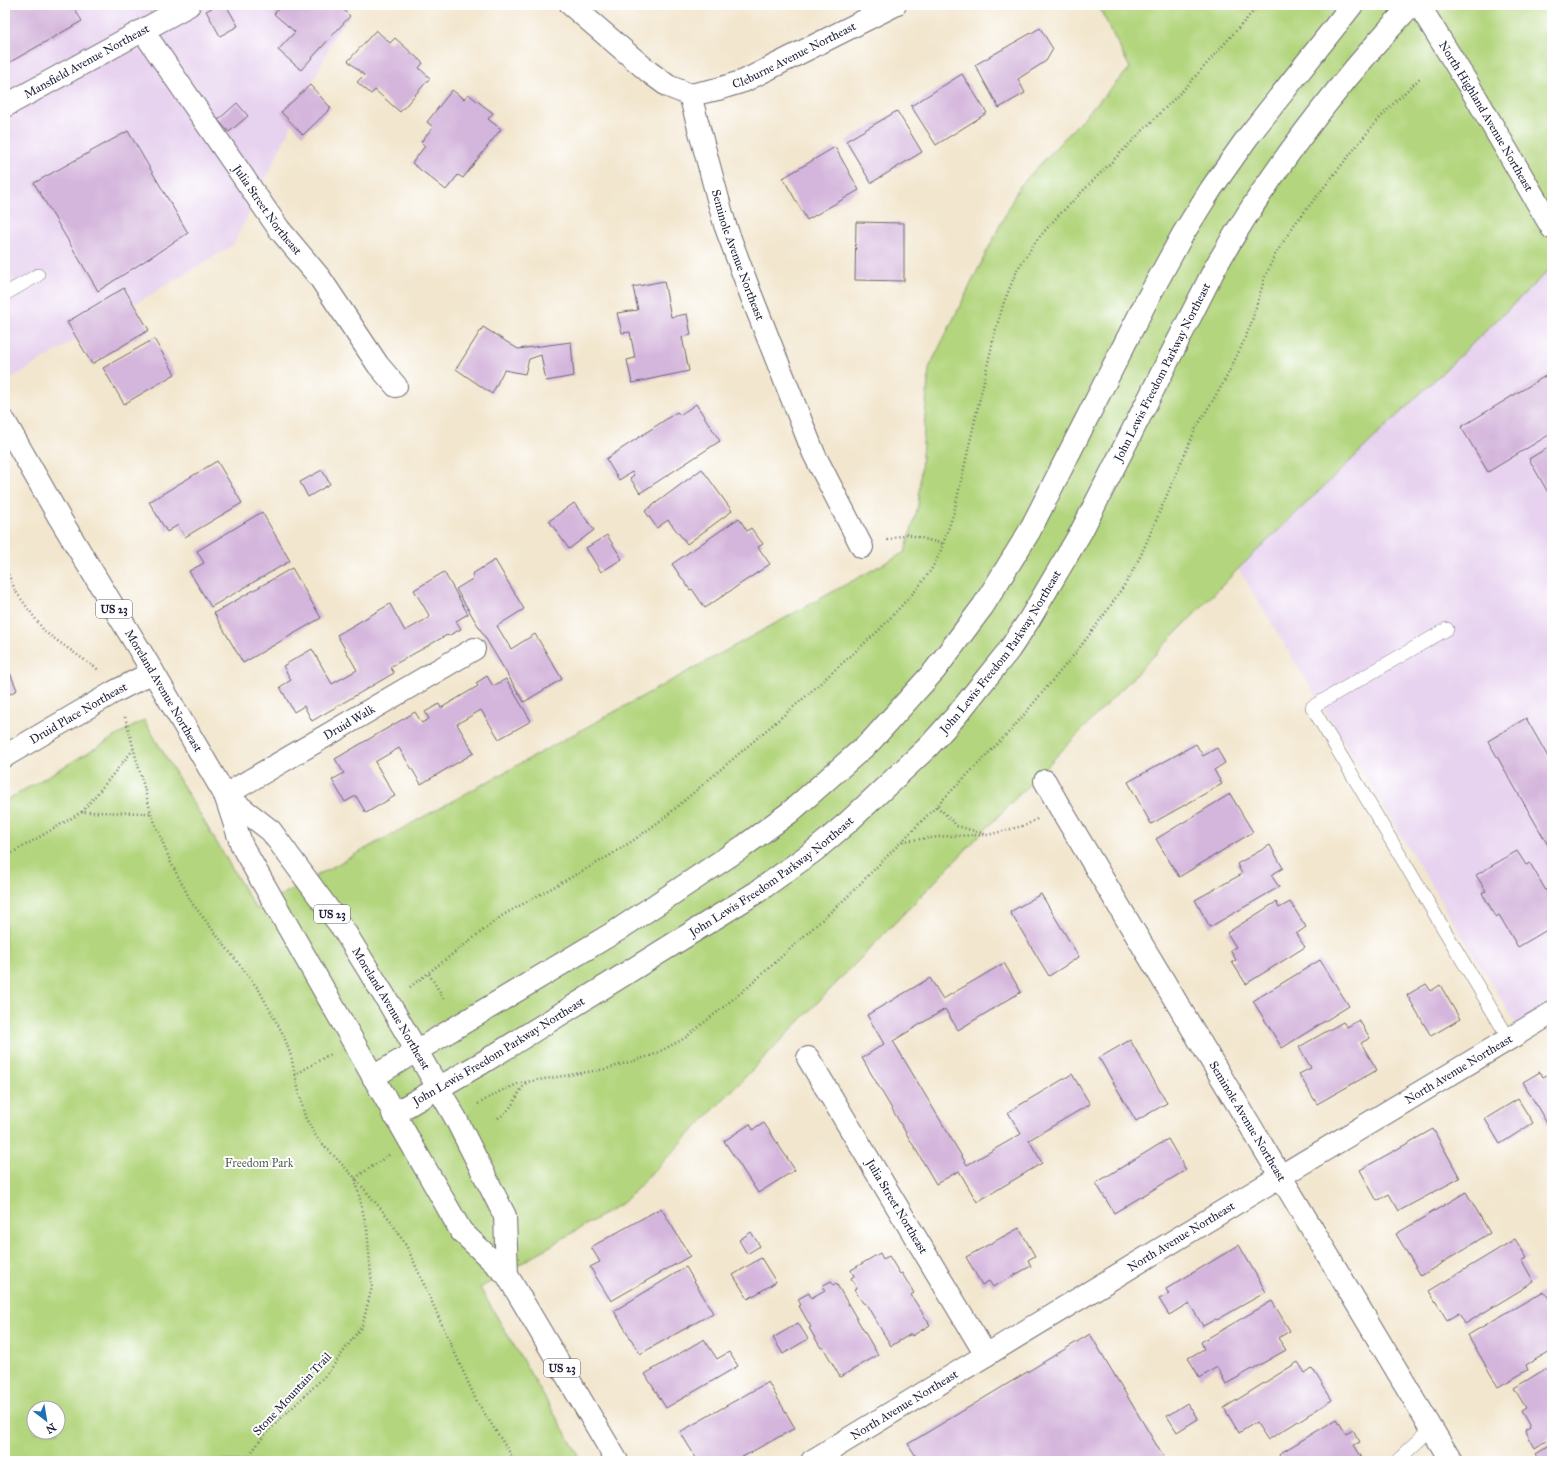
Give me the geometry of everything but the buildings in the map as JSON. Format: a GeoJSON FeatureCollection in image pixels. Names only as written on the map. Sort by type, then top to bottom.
{"type":"FeatureCollection","features":[{"type":"Feature","properties":{"kind":"main road","name":"Mansfield Avenue Northeast"},"geometry":{"type":"LineString","coordinates":[[5,106],[189,5]]}},
{"type":"Feature","properties":{"kind":"main road"},"geometry":{"type":"LineString","coordinates":[[571,5],[649,72],[668,86],[690,95]]}},
{"type":"Feature","properties":{"kind":"main road","name":"Cleburne Avenue Northeast"},"geometry":{"type":"LineString","coordinates":[[690,95],[718,89],[744,81],[894,5]]}},
{"type":"Feature","properties":{"kind":"main road"},"geometry":{"type":"LineString","coordinates":[[373,1077],[618,930],[744,846],[789,813],[827,780],[871,741],[909,700],[935,670],[983,606],[1026,538],[1148,298],[1183,234],[1211,189],[1247,138],[1352,5]]}},
{"type":"Feature","properties":{"kind":"main road","name":"John Lewis Freedom Parkway Northeast"},"geometry":{"type":"LineString","coordinates":[[394,1114],[482,1063],[726,912],[783,874],[814,851],[874,799],[928,747],[956,716],[1009,650],[1062,566],[1081,532],[1215,268],[1257,198],[1340,88],[1411,5]]}},
{"type":"Feature","properties":{"kind":"main road","name":"North Highland Avenue Northeast"},"geometry":{"type":"LineString","coordinates":[[1419,5],[1477,99],[1552,228]]}},
{"type":"Feature","properties":{"kind":"main road","name":"Julia Street Northeast"},"geometry":{"type":"LineString","coordinates":[[143,31],[279,229],[320,278],[378,364],[396,386]]}},
{"type":"Feature","properties":{"kind":"main road","name":"Seminole Avenue Northeast"},"geometry":{"type":"LineString","coordinates":[[690,95],[725,225],[750,295],[814,454],[862,547]]}},
{"type":"Feature","properties":{"kind":"main road","name":"Moreland Avenue Northeast"},"geometry":{"type":"LineString","coordinates":[[5,422],[59,517],[153,672],[225,795],[242,846],[461,1231],[507,1275],[617,1461]]}},
{"type":"Feature","properties":{"kind":"main road","name":"Druid Walk"},"geometry":{"type":"LineString","coordinates":[[225,795],[474,649]]}},
{"type":"Feature","properties":{"kind":"main road","name":"Druid Place Northeast"},"geometry":{"type":"LineString","coordinates":[[5,756],[114,692],[153,672]]}},
{"type":"Feature","properties":{"kind":"main road","name":"Seminole Avenue Northeast"},"geometry":{"type":"LineString","coordinates":[[1045,781],[1451,1461]]}},
{"type":"Feature","properties":{"kind":"main road","name":"Moreland Avenue Northeast"},"geometry":{"type":"LineString","coordinates":[[225,795],[271,831],[345,932],[438,1088],[455,1117],[505,1216],[507,1275]]}},
{"type":"Feature","properties":{"kind":"main road","name":"North Avenue Northeast"},"geometry":{"type":"LineString","coordinates":[[812,1461],[1552,1013]]}},
{"type":"Feature","properties":{"kind":"main road","name":"Julia Street Northeast"},"geometry":{"type":"LineString","coordinates":[[808,1058],[986,1355]]}},
{"type":"Feature","properties":{"kind":"lane"},"geometry":{"type":"LineString","coordinates":[[5,294],[38,275]]}},
{"type":"Feature","properties":{"kind":"lane"},"geometry":{"type":"LineString","coordinates":[[1447,629],[1312,707],[1509,1039]]}},
{"type":"Feature","properties":{"kind":"lane"},"geometry":{"type":"LineString","coordinates":[[1397,1461],[1431,1429]]}},
{"type":"Feature","properties":{"kind":"path"},"geometry":{"type":"LineString","coordinates":[[862,547],[907,534],[943,544]]}},
{"type":"Feature","properties":{"kind":"path"},"geometry":{"type":"LineString","coordinates":[[5,567],[16,592],[45,632],[86,659],[105,675]]}},
{"type":"Feature","properties":{"kind":"path"},"geometry":{"type":"LineString","coordinates":[[125,716],[150,813],[171,863],[192,903],[259,990],[283,1034],[291,1056],[306,1117],[317,1138],[355,1178],[391,1221],[417,1268],[476,1400],[515,1461]]}},
{"type":"Feature","properties":{"kind":"path"},"geometry":{"type":"LineString","coordinates":[[5,857],[82,812],[133,750]]}},
{"type":"Feature","properties":{"kind":"path"},"geometry":{"type":"LineString","coordinates":[[937,806],[957,826],[988,835]]}},
{"type":"Feature","properties":{"kind":"path"},"geometry":{"type":"LineString","coordinates":[[902,841],[948,836],[988,835],[1026,825],[1059,806]]}},
{"type":"Feature","properties":{"kind":"path"},"geometry":{"type":"LineString","coordinates":[[82,812],[150,813]]}},
{"type":"Feature","properties":{"kind":"path"},"geometry":{"type":"LineString","coordinates":[[429,974],[444,999]]}},
{"type":"Feature","properties":{"kind":"path"},"geometry":{"type":"LineString","coordinates":[[295,1075],[334,1052]]}},
{"type":"Feature","properties":{"kind":"path"},"geometry":{"type":"LineString","coordinates":[[498,1118],[512,1107],[521,1088],[527,1082]]}},
{"type":"Feature","properties":{"kind":"path"},"geometry":{"type":"LineString","coordinates":[[355,1178],[394,1151]]}},
{"type":"Feature","properties":{"kind":"path","name":"Stone Mountain Trail"},"geometry":{"type":"LineString","coordinates":[[245,1461],[265,1434],[328,1373],[362,1326],[372,1287],[367,1229],[355,1178]]}},
{"type":"Feature","properties":{"kind":"shaded area"},"geometry":{"type":"Polygon","coordinates":[[[5,5],[350,5],[233,245],[5,382],[5,5]]]}},
{"type":"Feature","properties":{"kind":"shaded area"},"geometry":{"type":"Polygon","coordinates":[[[1552,267],[1552,1014],[1521,1032],[1238,568],[1552,267]]]}},
{"type":"Feature","properties":{"kind":"green space","name":"Freedom Park"},"geometry":{"type":"Polygon","coordinates":[[[1098,5],[1552,5],[1552,267],[1240,567],[624,1202],[480,1288],[582,1461],[5,1461],[5,801],[144,720],[256,909],[905,552],[918,506],[929,368],[1019,187],[1130,68],[1098,5]]]}}]}
